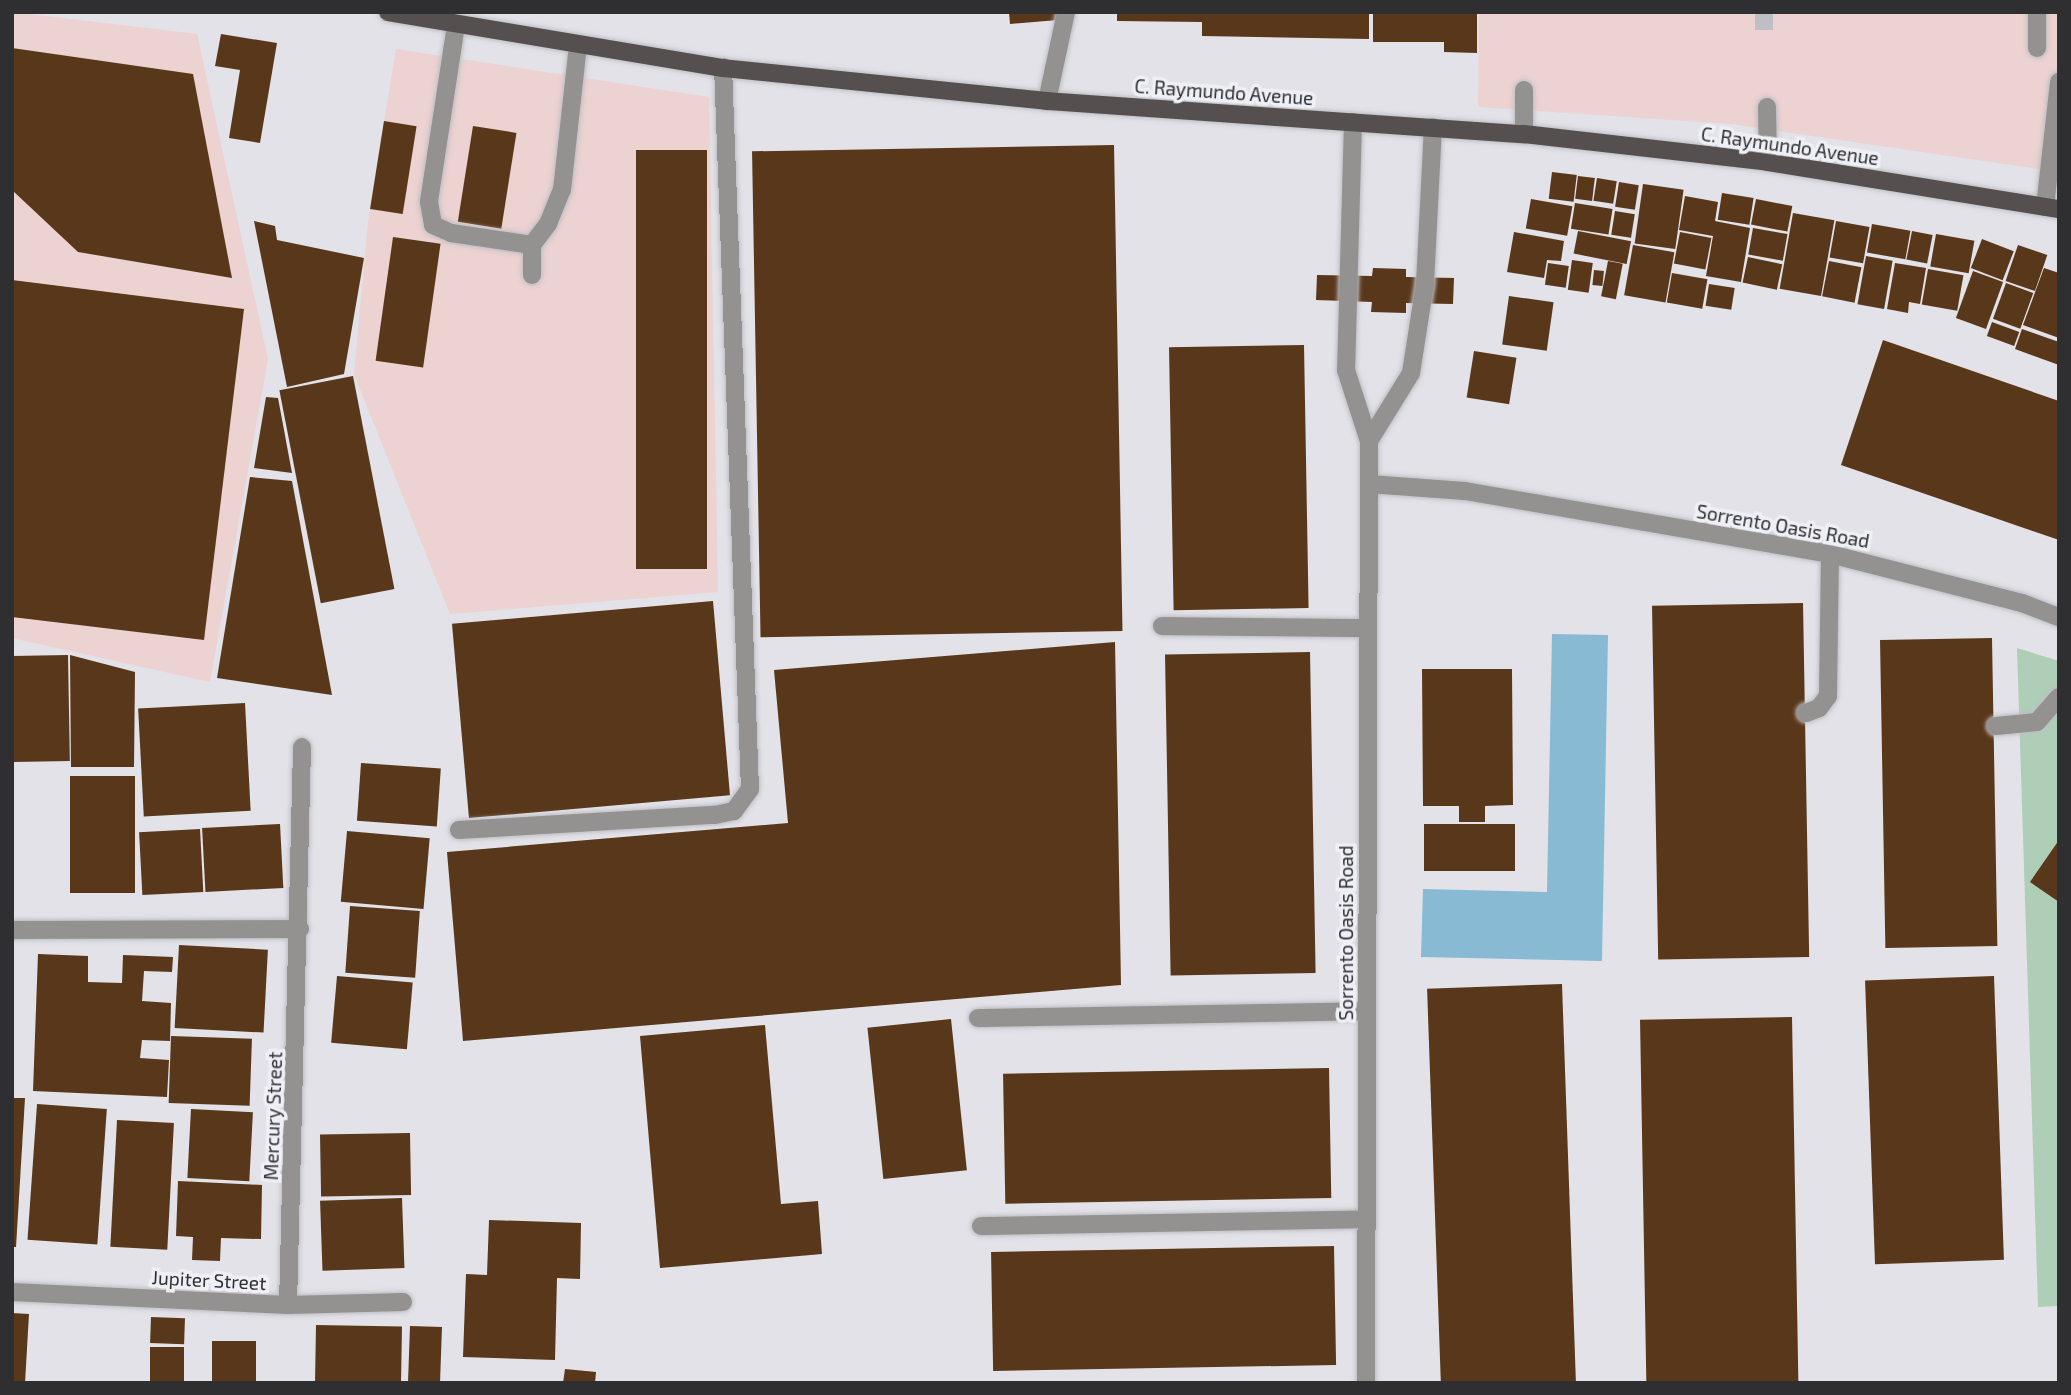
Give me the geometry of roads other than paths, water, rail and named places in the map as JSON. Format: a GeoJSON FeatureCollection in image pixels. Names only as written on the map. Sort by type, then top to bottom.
{"type":"FeatureCollection","features":[{"type":"Feature","properties":{"kind":"main road","name":"C. Raymundo Avenue"},"geometry":{"type":"LineString","coordinates":[[400,13],[456,25],[723,68],[1047,101],[1524,134],[1768,162],[2052,208]]}},
{"type":"Feature","properties":{"kind":"street"},"geometry":{"type":"LineString","coordinates":[[1047,101],[1066,12]]}},
{"type":"Feature","properties":{"kind":"street"},"geometry":{"type":"LineString","coordinates":[[2037,12],[2037,48]]}},
{"type":"Feature","properties":{"kind":"street"},"geometry":{"type":"LineString","coordinates":[[456,25],[429,215],[440,231],[532,244]]}},
{"type":"Feature","properties":{"kind":"street"},"geometry":{"type":"LineString","coordinates":[[532,275],[532,244],[548,224],[562,190],[578,45]]}},
{"type":"Feature","properties":{"kind":"street"},"geometry":{"type":"LineString","coordinates":[[459,830],[715,815],[734,811],[750,789],[723,68]]}},
{"type":"Feature","properties":{"kind":"street"},"geometry":{"type":"LineString","coordinates":[[2052,208],[2059,82]]}},
{"type":"Feature","properties":{"kind":"street"},"geometry":{"type":"LineString","coordinates":[[1524,90],[1524,134]]}},
{"type":"Feature","properties":{"kind":"street"},"geometry":{"type":"LineString","coordinates":[[1767,107],[1768,162]]}},
{"type":"Feature","properties":{"kind":"street","name":"Sorrento Oasis Road"},"geometry":{"type":"LineString","coordinates":[[1353,122],[1346,370],[1369,441],[1366,1383]]}},
{"type":"Feature","properties":{"kind":"street"},"geometry":{"type":"LineString","coordinates":[[1369,441],[1411,373],[1425,284],[1433,127]]}},
{"type":"Feature","properties":{"kind":"street","name":"Sorrento Oasis Road"},"geometry":{"type":"LineString","coordinates":[[1369,484],[1465,491],[1830,554],[2022,603],[2059,617]]}},
{"type":"Feature","properties":{"kind":"street"},"geometry":{"type":"LineString","coordinates":[[1806,713],[1819,708],[1828,696],[1830,554]]}},
{"type":"Feature","properties":{"kind":"street"},"geometry":{"type":"LineString","coordinates":[[1162,626],[1368,628]]}},
{"type":"Feature","properties":{"kind":"street"},"geometry":{"type":"LineString","coordinates":[[1996,726],[2037,722],[2059,697]]}},
{"type":"Feature","properties":{"kind":"street","name":"Mercury Street"},"geometry":{"type":"LineString","coordinates":[[288,1305],[300,929],[302,747]]}},
{"type":"Feature","properties":{"kind":"street"},"geometry":{"type":"LineString","coordinates":[[12,930],[300,929]]}},
{"type":"Feature","properties":{"kind":"street"},"geometry":{"type":"LineString","coordinates":[[978,1018],[1367,1011]]}},
{"type":"Feature","properties":{"kind":"street"},"geometry":{"type":"LineString","coordinates":[[981,1226],[1366,1219]]}},
{"type":"Feature","properties":{"kind":"street","name":"Jupiter Street"},"geometry":{"type":"LineString","coordinates":[[12,1292],[288,1305],[403,1302]]}},
{"type":"Feature","properties":{"kind":"water"},"geometry":{"type":"Polygon","coordinates":[[[1552,634],[1608,635],[1602,961],[1421,957],[1423,889],[1547,892],[1552,634]]]}},
{"type":"Feature","properties":{"kind":"tunnel"},"geometry":{"type":"LineString","coordinates":[[1764,12],[1764,31]]}}]}
